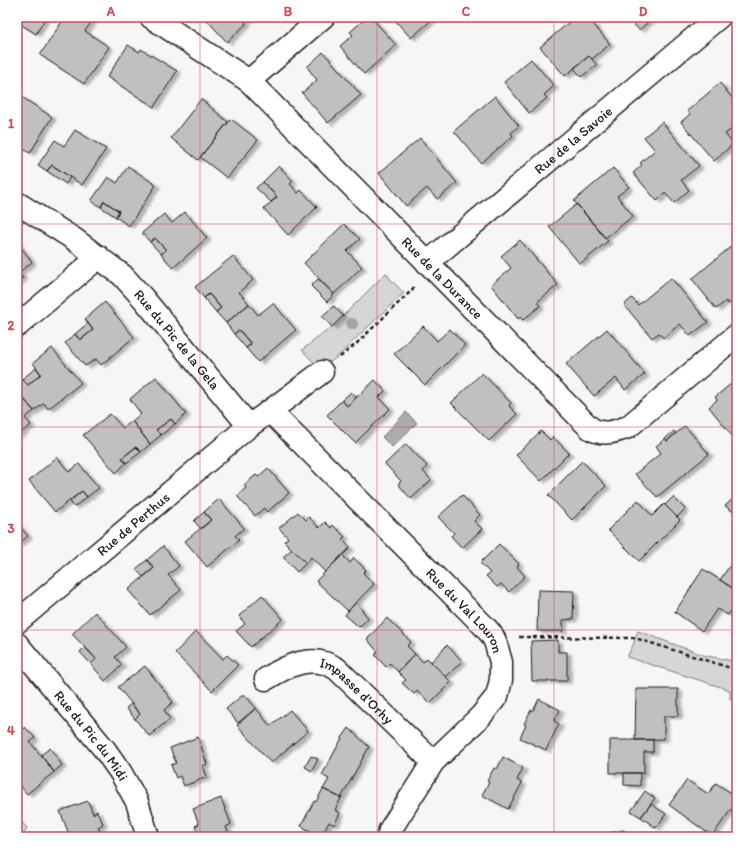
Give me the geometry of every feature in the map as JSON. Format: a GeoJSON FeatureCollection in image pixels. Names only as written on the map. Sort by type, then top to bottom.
{"type":"FeatureCollection","features":[{"type":"Feature","properties":{"kind":"street","name":"Rue de la Durance"},"geometry":{"type":"LineString","coordinates":[[152,17],[250,81],[590,428],[600,433],[618,431],[632,424],[737,335]]}},
{"type":"Feature","properties":{"kind":"street"},"geometry":{"type":"LineString","coordinates":[[250,81],[323,17]]}},
{"type":"Feature","properties":{"kind":"street","name":"Rue de la Savoie"},"geometry":{"type":"LineString","coordinates":[[427,263],[719,17]]}},
{"type":"Feature","properties":{"kind":"street","name":"Rue du Pic de la Gela"},"geometry":{"type":"LineString","coordinates":[[17,203],[74,239],[122,275],[143,298],[249,426]]}},
{"type":"Feature","properties":{"kind":"street"},"geometry":{"type":"LineString","coordinates":[[17,326],[99,258]]}},
{"type":"Feature","properties":{"kind":"street"},"geometry":{"type":"LineString","coordinates":[[249,426],[322,372]]}},
{"type":"Feature","properties":{"kind":"street","name":"Rue du Val Louron"},"geometry":{"type":"LineString","coordinates":[[270,411],[485,627],[495,641],[501,662],[500,688],[497,696],[481,716],[433,762],[390,830],[388,837]]}},
{"type":"Feature","properties":{"kind":"street","name":"Rue de Perthus"},"geometry":{"type":"LineString","coordinates":[[17,622],[249,426]]}},
{"type":"Feature","properties":{"kind":"street","name":"Rue du Pic du Midi"},"geometry":{"type":"LineString","coordinates":[[17,644],[105,750],[121,773],[137,802],[148,837]]}},
{"type":"Feature","properties":{"kind":"street","name":"Impasse d'Orhy"},"geometry":{"type":"LineString","coordinates":[[266,679],[285,668],[304,662],[313,661],[329,664],[337,669],[433,762]]}},
{"type":"Feature","properties":{"kind":"path"},"geometry":{"type":"LineString","coordinates":[[322,372],[356,344],[412,290],[427,263]]}},
{"type":"Feature","properties":{"kind":"path"},"geometry":{"type":"LineString","coordinates":[[495,641],[514,637],[635,638],[737,670]]}},
{"type":"Feature","properties":{"kind":"shaded area"},"geometry":{"type":"Polygon","coordinates":[[[386,273],[404,293],[342,353],[321,370],[302,350],[332,327],[386,273]]]}},
{"type":"Feature","properties":{"kind":"shaded area"},"geometry":{"type":"Polygon","coordinates":[[[406,412],[417,423],[392,447],[382,437],[406,412]]]}},
{"type":"Feature","properties":{"kind":"shaded area"},"geometry":{"type":"Polygon","coordinates":[[[638,631],[703,655],[737,662],[737,699],[730,699],[730,690],[627,657],[638,631]]]}},
{"type":"Feature","properties":{"kind":"shaded area"},"geometry":{"type":"Polygon","coordinates":[[[17,817],[27,828],[22,837],[17,837],[17,817]]]}},
{"type":"Feature","properties":{"kind":"building"},"geometry":{"type":"Polygon","coordinates":[[[17,17],[46,17],[36,34],[17,22],[17,17]]]}},
{"type":"Feature","properties":{"kind":"building"},"geometry":{"type":"Polygon","coordinates":[[[65,17],[89,17],[93,20],[85,31],[109,47],[84,84],[40,55],[65,17]]]}},
{"type":"Feature","properties":{"kind":"building"},"geometry":{"type":"Polygon","coordinates":[[[204,17],[251,17],[245,22],[246,24],[227,42],[204,17]]]}},
{"type":"Feature","properties":{"kind":"building"},"geometry":{"type":"Polygon","coordinates":[[[367,17],[371,17],[396,45],[364,74],[340,46],[353,35],[350,32],[367,17]]]}},
{"type":"Feature","properties":{"kind":"building"},"geometry":{"type":"Polygon","coordinates":[[[392,17],[435,17],[411,38],[392,17]]]}},
{"type":"Feature","properties":{"kind":"building"},"geometry":{"type":"Polygon","coordinates":[[[575,17],[587,17],[610,44],[592,59],[589,56],[565,76],[540,47],[575,17]]]}},
{"type":"Feature","properties":{"kind":"building"},"geometry":{"type":"Polygon","coordinates":[[[627,17],[654,17],[639,30],[627,17]]]}},
{"type":"Feature","properties":{"kind":"building"},"geometry":{"type":"Polygon","coordinates":[[[128,45],[139,52],[141,49],[177,71],[154,107],[107,77],[128,45]]]}},
{"type":"Feature","properties":{"kind":"building"},"geometry":{"type":"Polygon","coordinates":[[[323,52],[361,95],[328,123],[302,93],[317,80],[307,67],[323,52]]]}},
{"type":"Feature","properties":{"kind":"building"},"geometry":{"type":"Polygon","coordinates":[[[589,56],[597,65],[581,77],[574,68],[589,56]]]}},
{"type":"Feature","properties":{"kind":"building"},"geometry":{"type":"Polygon","coordinates":[[[531,59],[554,86],[544,95],[547,98],[529,113],[504,82],[531,59]]]}},
{"type":"Feature","properties":{"kind":"building"},"geometry":{"type":"Polygon","coordinates":[[[720,83],[737,104],[737,125],[725,134],[733,144],[714,161],[681,122],[690,114],[687,111],[720,83]]]}},
{"type":"Feature","properties":{"kind":"building"},"geometry":{"type":"Polygon","coordinates":[[[495,96],[519,126],[511,133],[513,136],[481,163],[454,131],[495,96]]]}},
{"type":"Feature","properties":{"kind":"building"},"geometry":{"type":"Polygon","coordinates":[[[22,97],[52,117],[30,153],[17,145],[17,104],[22,97]]]}},
{"type":"Feature","properties":{"kind":"building"},"geometry":{"type":"Polygon","coordinates":[[[201,99],[228,122],[198,160],[171,138],[201,99]]]}},
{"type":"Feature","properties":{"kind":"building"},"geometry":{"type":"Polygon","coordinates":[[[231,119],[258,140],[227,178],[200,157],[231,119]]]}},
{"type":"Feature","properties":{"kind":"building"},"geometry":{"type":"Polygon","coordinates":[[[662,122],[699,166],[681,180],[689,190],[674,203],[665,193],[657,201],[633,173],[642,165],[640,163],[655,150],[644,137],[662,122]]]}},
{"type":"Feature","properties":{"kind":"building"},"geometry":{"type":"Polygon","coordinates":[[[75,130],[106,149],[82,185],[52,165],[47,171],[38,165],[55,140],[64,146],[75,130]]]}},
{"type":"Feature","properties":{"kind":"building"},"geometry":{"type":"Polygon","coordinates":[[[420,138],[457,183],[437,199],[427,188],[406,206],[379,173],[420,138]]]}},
{"type":"Feature","properties":{"kind":"building"},"geometry":{"type":"Polygon","coordinates":[[[52,165],[70,177],[66,184],[47,171],[52,165]]]}},
{"type":"Feature","properties":{"kind":"building"},"geometry":{"type":"Polygon","coordinates":[[[128,166],[156,185],[129,226],[116,217],[119,211],[104,201],[101,207],[91,201],[108,177],[117,183],[128,166]]]}},
{"type":"Feature","properties":{"kind":"building"},"geometry":{"type":"Polygon","coordinates":[[[279,166],[293,181],[290,184],[298,193],[301,190],[317,207],[288,235],[264,209],[277,197],[263,182],[279,166]]]}},
{"type":"Feature","properties":{"kind":"building"},"geometry":{"type":"Polygon","coordinates":[[[613,168],[629,187],[617,196],[633,216],[605,238],[574,201],[613,168]]]}},
{"type":"Feature","properties":{"kind":"building"},"geometry":{"type":"Polygon","coordinates":[[[263,182],[277,197],[271,202],[256,188],[263,182]]]}},
{"type":"Feature","properties":{"kind":"building"},"geometry":{"type":"Polygon","coordinates":[[[104,201],[119,211],[116,217],[101,207],[104,201]]]}},
{"type":"Feature","properties":{"kind":"building"},"geometry":{"type":"Polygon","coordinates":[[[577,204],[608,241],[580,264],[549,227],[577,204]]]}},
{"type":"Feature","properties":{"kind":"building"},"geometry":{"type":"Polygon","coordinates":[[[185,212],[207,238],[173,268],[161,254],[166,250],[155,238],[150,242],[142,233],[164,214],[172,223],[185,212]]]}},
{"type":"Feature","properties":{"kind":"building"},"geometry":{"type":"Polygon","coordinates":[[[344,224],[360,239],[347,251],[362,267],[334,294],[304,263],[344,224]]]}},
{"type":"Feature","properties":{"kind":"building"},"geometry":{"type":"Polygon","coordinates":[[[155,238],[166,250],[161,254],[150,242],[155,238]]]}},
{"type":"Feature","properties":{"kind":"building"},"geometry":{"type":"Polygon","coordinates":[[[520,240],[558,285],[537,302],[540,306],[523,320],[520,317],[518,319],[491,285],[511,268],[501,256],[520,240]]]}},
{"type":"Feature","properties":{"kind":"building"},"geometry":{"type":"Polygon","coordinates":[[[17,242],[32,262],[17,274],[17,242]]]}},
{"type":"Feature","properties":{"kind":"building"},"geometry":{"type":"Polygon","coordinates":[[[734,244],[737,247],[737,297],[728,304],[726,301],[716,309],[692,279],[734,244]]]}},
{"type":"Feature","properties":{"kind":"building"},"geometry":{"type":"Polygon","coordinates":[[[233,256],[253,280],[239,292],[249,304],[226,323],[216,312],[221,308],[209,294],[204,298],[195,287],[233,256]]]}},
{"type":"Feature","properties":{"kind":"building"},"geometry":{"type":"Polygon","coordinates":[[[19,272],[23,278],[17,283],[17,274],[19,272]]]}},
{"type":"Feature","properties":{"kind":"building"},"geometry":{"type":"Polygon","coordinates":[[[671,278],[708,322],[690,336],[680,324],[663,338],[659,333],[652,338],[624,305],[632,298],[638,305],[671,278]]]}},
{"type":"Feature","properties":{"kind":"building"},"geometry":{"type":"Polygon","coordinates":[[[318,279],[334,294],[327,302],[311,286],[318,279]]]}},
{"type":"Feature","properties":{"kind":"building"},"geometry":{"type":"Polygon","coordinates":[[[209,294],[221,308],[216,312],[204,298],[209,294]]]}},
{"type":"Feature","properties":{"kind":"building"},"geometry":{"type":"Polygon","coordinates":[[[105,302],[134,337],[101,365],[96,359],[85,366],[65,343],[75,334],[80,340],[93,330],[85,319],[105,302]]]}},
{"type":"Feature","properties":{"kind":"building"},"geometry":{"type":"Polygon","coordinates":[[[273,303],[296,330],[258,362],[246,348],[251,344],[239,330],[234,334],[226,323],[249,304],[258,315],[273,303]]]}},
{"type":"Feature","properties":{"kind":"building"},"geometry":{"type":"Polygon","coordinates":[[[334,306],[343,316],[332,327],[322,316],[334,306]]]}},
{"type":"Feature","properties":{"kind":"building"},"geometry":{"type":"Polygon","coordinates":[[[88,323],[93,330],[80,340],[75,334],[88,323]]]}},
{"type":"Feature","properties":{"kind":"building"},"geometry":{"type":"Polygon","coordinates":[[[423,326],[437,341],[450,329],[465,345],[425,385],[394,354],[423,326]]]}},
{"type":"Feature","properties":{"kind":"building"},"geometry":{"type":"Polygon","coordinates":[[[607,329],[645,374],[625,390],[616,378],[594,396],[566,364],[607,329]]]}},
{"type":"Feature","properties":{"kind":"building"},"geometry":{"type":"Polygon","coordinates":[[[239,330],[251,344],[246,348],[234,334],[239,330]]]}},
{"type":"Feature","properties":{"kind":"building"},"geometry":{"type":"Polygon","coordinates":[[[52,348],[81,383],[48,409],[44,403],[34,411],[17,391],[17,384],[22,379],[28,385],[41,374],[33,363],[52,348]]]}},
{"type":"Feature","properties":{"kind":"building"},"geometry":{"type":"Polygon","coordinates":[[[36,368],[41,374],[28,385],[22,379],[36,368]]]}},
{"type":"Feature","properties":{"kind":"building"},"geometry":{"type":"Polygon","coordinates":[[[482,373],[511,403],[509,406],[517,414],[489,441],[451,403],[482,373]]]}},
{"type":"Feature","properties":{"kind":"building"},"geometry":{"type":"Polygon","coordinates":[[[156,377],[186,414],[175,424],[171,419],[156,430],[161,435],[150,444],[132,421],[141,414],[130,399],[156,377]]]}},
{"type":"Feature","properties":{"kind":"building"},"geometry":{"type":"Polygon","coordinates":[[[737,379],[737,434],[733,437],[709,407],[717,400],[715,397],[737,379]]]}},
{"type":"Feature","properties":{"kind":"building"},"geometry":{"type":"Polygon","coordinates":[[[375,380],[385,391],[379,397],[390,409],[355,443],[327,415],[342,400],[347,406],[375,380]]]}},
{"type":"Feature","properties":{"kind":"building"},"geometry":{"type":"Polygon","coordinates":[[[17,391],[34,411],[25,418],[31,425],[17,436],[17,391]]]}},
{"type":"Feature","properties":{"kind":"building"},"geometry":{"type":"Polygon","coordinates":[[[351,392],[357,397],[347,406],[342,400],[351,392]]]}},
{"type":"Feature","properties":{"kind":"building"},"geometry":{"type":"Polygon","coordinates":[[[110,414],[123,428],[132,421],[150,444],[141,452],[136,447],[122,458],[126,463],[116,473],[83,435],[110,414]]]}},
{"type":"Feature","properties":{"kind":"building"},"geometry":{"type":"Polygon","coordinates":[[[171,419],[175,424],[161,435],[156,430],[171,419]]]}},
{"type":"Feature","properties":{"kind":"building"},"geometry":{"type":"Polygon","coordinates":[[[685,426],[709,454],[657,497],[635,474],[661,453],[656,446],[665,439],[667,441],[685,426]]]}},
{"type":"Feature","properties":{"kind":"building"},"geometry":{"type":"Polygon","coordinates":[[[541,431],[550,440],[553,437],[569,453],[541,481],[516,455],[541,431]]]}},
{"type":"Feature","properties":{"kind":"building"},"geometry":{"type":"Polygon","coordinates":[[[674,431],[676,433],[667,441],[665,439],[674,431]]]}},
{"type":"Feature","properties":{"kind":"building"},"geometry":{"type":"Polygon","coordinates":[[[406,444],[427,466],[423,471],[431,480],[411,499],[398,484],[401,481],[385,464],[406,444]]]}},
{"type":"Feature","properties":{"kind":"building"},"geometry":{"type":"Polygon","coordinates":[[[136,447],[141,452],[126,463],[122,458],[136,447]]]}},
{"type":"Feature","properties":{"kind":"building"},"geometry":{"type":"Polygon","coordinates":[[[57,457],[69,472],[79,464],[99,488],[87,497],[82,491],[55,512],[29,481],[57,457]]]}},
{"type":"Feature","properties":{"kind":"building"},"geometry":{"type":"Polygon","coordinates":[[[582,461],[606,486],[572,520],[548,495],[582,461]]]}},
{"type":"Feature","properties":{"kind":"building"},"geometry":{"type":"Polygon","coordinates":[[[268,468],[289,493],[267,512],[264,508],[255,516],[237,496],[246,488],[244,485],[256,475],[258,477],[268,468]]]}},
{"type":"Feature","properties":{"kind":"building"},"geometry":{"type":"Polygon","coordinates":[[[82,491],[87,497],[74,507],[70,501],[82,491]]]}},
{"type":"Feature","properties":{"kind":"building"},"geometry":{"type":"Polygon","coordinates":[[[462,495],[480,515],[474,521],[482,529],[462,548],[451,536],[454,533],[438,517],[462,495]]]}},
{"type":"Feature","properties":{"kind":"building"},"geometry":{"type":"Polygon","coordinates":[[[673,497],[685,509],[677,517],[665,505],[673,497]]]}},
{"type":"Feature","properties":{"kind":"building"},"geometry":{"type":"Polygon","coordinates":[[[734,498],[737,500],[737,514],[725,506],[734,498]]]}},
{"type":"Feature","properties":{"kind":"building"},"geometry":{"type":"Polygon","coordinates":[[[219,499],[244,528],[235,536],[239,540],[207,567],[185,541],[211,520],[204,512],[219,499]]]}},
{"type":"Feature","properties":{"kind":"building"},"geometry":{"type":"Polygon","coordinates":[[[638,500],[652,516],[664,504],[680,520],[639,561],[608,530],[638,500]]]}},
{"type":"Feature","properties":{"kind":"building"},"geometry":{"type":"Polygon","coordinates":[[[204,512],[211,520],[201,529],[194,521],[204,512]]]}},
{"type":"Feature","properties":{"kind":"building"},"geometry":{"type":"Polygon","coordinates":[[[298,512],[306,520],[309,517],[319,528],[325,522],[331,528],[333,525],[345,537],[342,539],[350,548],[325,572],[311,557],[306,563],[284,541],[288,538],[279,528],[298,512]]]}},
{"type":"Feature","properties":{"kind":"building"},"geometry":{"type":"Polygon","coordinates":[[[17,523],[28,536],[17,545],[17,523]]]}},
{"type":"Feature","properties":{"kind":"building"},"geometry":{"type":"Polygon","coordinates":[[[499,544],[519,564],[517,567],[525,576],[509,592],[501,584],[497,587],[486,576],[490,573],[480,563],[499,544]]]}},
{"type":"Feature","properties":{"kind":"building"},"geometry":{"type":"Polygon","coordinates":[[[163,546],[179,566],[168,575],[181,590],[150,615],[128,590],[154,568],[147,560],[163,546]]]}},
{"type":"Feature","properties":{"kind":"building"},"geometry":{"type":"Polygon","coordinates":[[[292,549],[306,563],[297,572],[283,557],[292,549]]]}},
{"type":"Feature","properties":{"kind":"building"},"geometry":{"type":"Polygon","coordinates":[[[342,555],[350,563],[354,558],[366,570],[363,573],[374,584],[348,611],[316,581],[342,555]]]}},
{"type":"Feature","properties":{"kind":"building"},"geometry":{"type":"Polygon","coordinates":[[[737,555],[737,591],[720,580],[737,555]]]}},
{"type":"Feature","properties":{"kind":"building"},"geometry":{"type":"Polygon","coordinates":[[[147,560],[154,568],[143,577],[136,569],[147,560]]]}},
{"type":"Feature","properties":{"kind":"building"},"geometry":{"type":"Polygon","coordinates":[[[703,569],[737,591],[737,602],[728,615],[717,609],[702,631],[675,612],[703,569]]]}},
{"type":"Feature","properties":{"kind":"building"},"geometry":{"type":"Polygon","coordinates":[[[538,590],[574,591],[573,619],[563,620],[563,631],[537,631],[538,590]]]}},
{"type":"Feature","properties":{"kind":"building"},"geometry":{"type":"Polygon","coordinates":[[[262,595],[283,619],[251,647],[236,631],[245,624],[239,616],[262,595]]]}},
{"type":"Feature","properties":{"kind":"building"},"geometry":{"type":"Polygon","coordinates":[[[356,602],[368,618],[359,627],[345,615],[356,602]]]}},
{"type":"Feature","properties":{"kind":"building"},"geometry":{"type":"Polygon","coordinates":[[[95,612],[126,647],[115,657],[122,665],[105,681],[91,664],[96,659],[72,634],[95,612]]]}},
{"type":"Feature","properties":{"kind":"building"},"geometry":{"type":"Polygon","coordinates":[[[387,618],[411,642],[407,646],[415,654],[398,672],[390,663],[386,667],[375,655],[378,652],[367,639],[387,618]]]}},
{"type":"Feature","properties":{"kind":"building"},"geometry":{"type":"Polygon","coordinates":[[[196,631],[223,659],[227,655],[238,665],[212,691],[175,653],[196,631]]]}},
{"type":"Feature","properties":{"kind":"building"},"geometry":{"type":"Polygon","coordinates":[[[558,640],[558,652],[567,652],[567,681],[532,681],[531,641],[558,640]]]}},
{"type":"Feature","properties":{"kind":"building"},"geometry":{"type":"Polygon","coordinates":[[[447,645],[462,661],[446,677],[431,662],[447,645]]]}},
{"type":"Feature","properties":{"kind":"building"},"geometry":{"type":"Polygon","coordinates":[[[85,647],[96,659],[91,664],[80,652],[85,647]]]}},
{"type":"Feature","properties":{"kind":"building"},"geometry":{"type":"Polygon","coordinates":[[[415,654],[423,662],[427,658],[451,682],[430,703],[417,691],[414,694],[402,683],[406,680],[398,672],[415,654]]]}},
{"type":"Feature","properties":{"kind":"building"},"geometry":{"type":"Polygon","coordinates":[[[145,666],[173,702],[164,710],[170,719],[149,736],[135,719],[140,714],[118,687],[145,666]]]}},
{"type":"Feature","properties":{"kind":"building"},"geometry":{"type":"Polygon","coordinates":[[[636,689],[678,689],[678,716],[664,716],[664,739],[635,740],[636,689]]]}},
{"type":"Feature","properties":{"kind":"building"},"geometry":{"type":"Polygon","coordinates":[[[244,694],[256,708],[238,723],[226,709],[244,694]]]}},
{"type":"Feature","properties":{"kind":"building"},"geometry":{"type":"Polygon","coordinates":[[[539,699],[560,710],[554,721],[559,724],[546,750],[520,738],[526,725],[524,724],[531,710],[533,711],[539,699]]]}},
{"type":"Feature","properties":{"kind":"building"},"geometry":{"type":"Polygon","coordinates":[[[131,704],[140,714],[135,719],[126,708],[131,704]]]}},
{"type":"Feature","properties":{"kind":"building"},"geometry":{"type":"Polygon","coordinates":[[[256,708],[270,726],[290,710],[308,731],[271,763],[237,725],[256,708]]]}},
{"type":"Feature","properties":{"kind":"building"},"geometry":{"type":"Polygon","coordinates":[[[25,727],[35,738],[30,742],[54,772],[27,794],[17,782],[17,734],[25,727]]]}},
{"type":"Feature","properties":{"kind":"building"},"geometry":{"type":"Polygon","coordinates":[[[349,728],[369,747],[341,798],[323,789],[329,779],[322,775],[349,728]]]}},
{"type":"Feature","properties":{"kind":"building"},"geometry":{"type":"Polygon","coordinates":[[[198,737],[207,764],[203,766],[207,777],[184,786],[180,776],[176,778],[171,765],[176,763],[170,748],[198,737]]]}},
{"type":"Feature","properties":{"kind":"building"},"geometry":{"type":"Polygon","coordinates":[[[610,740],[653,740],[653,752],[644,752],[644,773],[610,773],[610,740]]]}},
{"type":"Feature","properties":{"kind":"building"},"geometry":{"type":"Polygon","coordinates":[[[50,748],[62,765],[54,772],[41,755],[50,748]]]}},
{"type":"Feature","properties":{"kind":"building"},"geometry":{"type":"Polygon","coordinates":[[[311,756],[318,759],[312,771],[305,767],[311,756]]]}},
{"type":"Feature","properties":{"kind":"building"},"geometry":{"type":"Polygon","coordinates":[[[503,757],[523,768],[517,780],[522,783],[508,809],[482,795],[494,768],[497,769],[503,757]]]}},
{"type":"Feature","properties":{"kind":"building"},"geometry":{"type":"Polygon","coordinates":[[[624,773],[640,773],[640,786],[624,785],[624,773]]]}},
{"type":"Feature","properties":{"kind":"building"},"geometry":{"type":"Polygon","coordinates":[[[687,780],[708,794],[716,783],[737,797],[737,801],[712,836],[669,805],[687,780]]]}},
{"type":"Feature","properties":{"kind":"building"},"geometry":{"type":"Polygon","coordinates":[[[323,789],[341,798],[335,810],[340,813],[334,825],[329,822],[321,837],[301,826],[314,801],[316,802],[323,789]]]}},
{"type":"Feature","properties":{"kind":"building"},"geometry":{"type":"Polygon","coordinates":[[[645,791],[655,798],[641,817],[631,811],[645,791]]]}},
{"type":"Feature","properties":{"kind":"building"},"geometry":{"type":"Polygon","coordinates":[[[221,798],[231,824],[226,827],[230,837],[199,837],[195,826],[199,824],[193,809],[221,798]]]}},
{"type":"Feature","properties":{"kind":"building"},"geometry":{"type":"Polygon","coordinates":[[[88,801],[93,814],[97,811],[103,824],[98,827],[102,837],[75,837],[74,835],[70,837],[60,811],[88,801]]]}},
{"type":"Feature","properties":{"kind":"building"},"geometry":{"type":"Polygon","coordinates":[[[651,804],[666,814],[656,828],[641,817],[651,804]]]}},
{"type":"Feature","properties":{"kind":"building"},"geometry":{"type":"Polygon","coordinates":[[[624,830],[625,837],[601,837],[600,835],[624,830]]]}}]}
